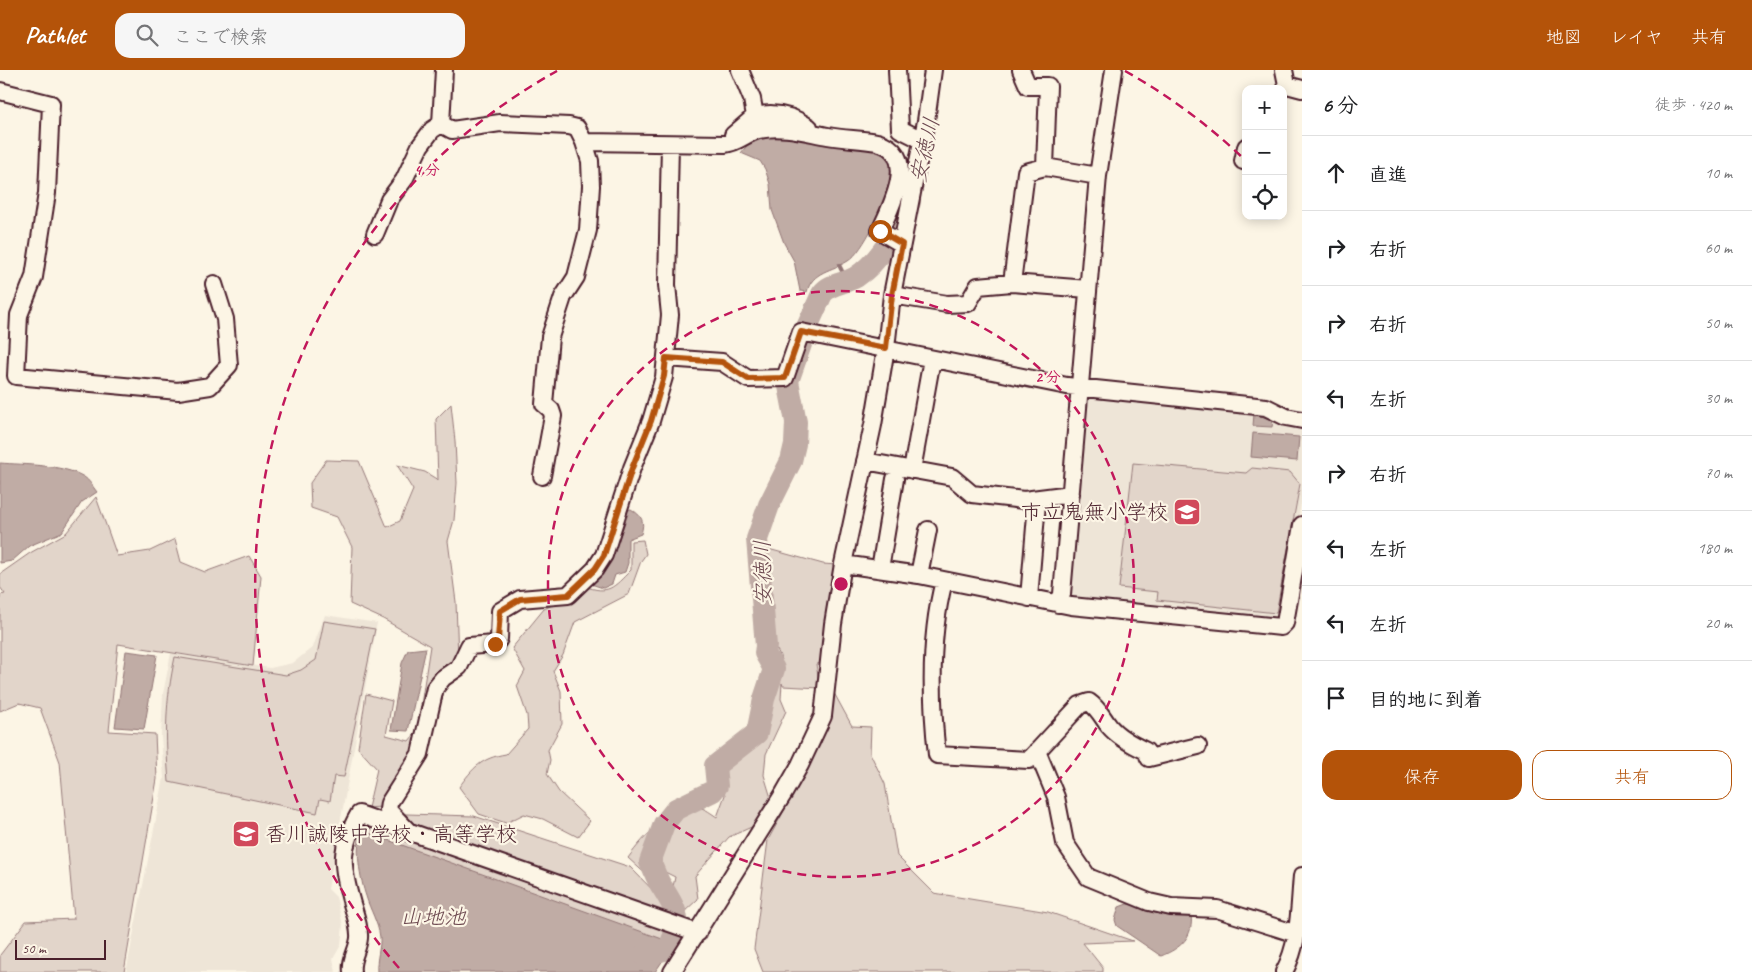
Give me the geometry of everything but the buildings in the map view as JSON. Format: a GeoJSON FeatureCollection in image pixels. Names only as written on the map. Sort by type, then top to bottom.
{"type":"FeatureCollection","features":[{"type":"Feature","properties":{"kind":"street"},"geometry":{"type":"LineString","coordinates":[[441,124],[444,70]]}},
{"type":"Feature","properties":{"kind":"street"},"geometry":{"type":"LineString","coordinates":[[740,70],[752,99],[755,116]]}},
{"type":"Feature","properties":{"kind":"street"},"geometry":{"type":"LineString","coordinates":[[897,70],[900,128],[922,140]]}},
{"type":"Feature","properties":{"kind":"street"},"geometry":{"type":"LineString","coordinates":[[672,972],[698,933],[800,765],[822,716],[833,624],[843,564],[873,425],[886,348],[892,295],[922,140],[933,70]]}},
{"type":"Feature","properties":{"kind":"street"},"geometry":{"type":"LineString","coordinates":[[1022,70],[1028,86],[1048,86],[1045,167]]}},
{"type":"Feature","properties":{"kind":"street"},"geometry":{"type":"LineString","coordinates":[[1058,604],[1062,594],[1098,176],[1114,70]]}},
{"type":"Feature","properties":{"kind":"street"},"geometry":{"type":"LineString","coordinates":[[0,91],[51,104],[47,193],[34,277],[19,315],[16,376],[178,391],[210,386],[229,365],[225,319],[214,284]]}},
{"type":"Feature","properties":{"kind":"street"},"geometry":{"type":"LineString","coordinates":[[725,144],[755,116],[787,116],[808,125],[814,132]]}},
{"type":"Feature","properties":{"kind":"street"},"geometry":{"type":"LineString","coordinates":[[441,124],[452,130],[500,123],[578,128],[590,162],[591,186],[588,230],[576,277],[563,297],[550,337],[544,404],[551,410],[553,416],[542,476]]}},
{"type":"Feature","properties":{"kind":"street"},"geometry":{"type":"LineString","coordinates":[[375,234],[389,200],[404,180],[420,146],[432,130],[441,124]]}},
{"type":"Feature","properties":{"kind":"street"},"geometry":{"type":"LineString","coordinates":[[584,142],[725,144],[733,143],[746,134],[759,130],[781,128],[879,143],[894,151],[898,160],[900,174],[896,194],[880,231],[902,244]]}},
{"type":"Feature","properties":{"kind":"street"},"geometry":{"type":"LineString","coordinates":[[410,833],[392,816],[388,810],[388,803],[420,754],[435,688],[443,678],[460,668],[469,646],[495,644],[498,639],[500,611],[520,599],[568,595],[595,569],[604,555],[632,468],[651,421],[664,376],[670,315],[667,285],[672,156],[670,144]]}},
{"type":"Feature","properties":{"kind":"street"},"geometry":{"type":"LineString","coordinates":[[1012,283],[1020,203],[1026,172],[1045,167],[1098,176]]}},
{"type":"Feature","properties":{"kind":"street"},"geometry":{"type":"LineString","coordinates":[[892,295],[947,304],[968,303],[978,286],[1012,283],[1088,289]]}},
{"type":"Feature","properties":{"kind":"street"},"geometry":{"type":"LineString","coordinates":[[666,358],[722,362],[748,379],[785,378],[801,332],[1081,387],[1266,406],[1286,417],[1302,420]]}},
{"type":"Feature","properties":{"kind":"street"},"geometry":{"type":"LineString","coordinates":[[912,470],[932,359]]}},
{"type":"Feature","properties":{"kind":"street"},"geometry":{"type":"LineString","coordinates":[[865,461],[952,477],[972,494],[1024,500],[1070,494]]}},
{"type":"Feature","properties":{"kind":"street"},"geometry":{"type":"LineString","coordinates":[[880,569],[895,479]]}},
{"type":"Feature","properties":{"kind":"street"},"geometry":{"type":"LineString","coordinates":[[1029,598],[1037,503]]}},
{"type":"Feature","properties":{"kind":"street"},"geometry":{"type":"LineString","coordinates":[[843,564],[919,575],[1058,604],[1281,627],[1285,623],[1302,524]]}},
{"type":"Feature","properties":{"kind":"street"},"geometry":{"type":"LineString","coordinates":[[919,575],[928,530]]}},
{"type":"Feature","properties":{"kind":"street"},"geometry":{"type":"LineString","coordinates":[[944,581],[939,600],[933,683],[937,755],[1029,760],[1080,705],[1089,702],[1098,708],[1110,727],[1124,740],[1146,751],[1149,758],[1198,746]]}},
{"type":"Feature","properties":{"kind":"street"},"geometry":{"type":"LineString","coordinates":[[1037,751],[1056,796],[1065,843],[1088,877],[1149,902],[1171,907],[1217,909],[1297,934]]}},
{"type":"Feature","properties":{"kind":"street"},"geometry":{"type":"LineString","coordinates":[[352,972],[354,953],[359,939],[356,918],[343,867],[346,840],[359,814],[698,933]]}},
{"type":"Feature","properties":{"kind":"street"},"geometry":{"type":"LineString","coordinates":[[1284,972],[1293,955],[1297,934],[1302,876]]}},
{"type":"Feature","properties":{"kind":"shaded area","name":"市立鬼無小学校"},"geometry":{"type":"Polygon","coordinates":[[[1093,393],[1256,413],[1302,431],[1302,497],[1282,618],[1276,622],[1072,603],[1067,595],[1086,398],[1093,393]]]}},
{"type":"Feature","properties":{"kind":"shaded area"},"geometry":{"type":"Polygon","coordinates":[[[451,404],[457,483],[454,520],[448,541],[456,602],[458,659],[445,670],[428,754],[416,776],[382,807],[368,808],[377,769],[358,748],[366,694],[392,701],[386,735],[409,741],[417,731],[430,646],[383,619],[350,604],[352,547],[337,517],[311,508],[310,483],[326,460],[359,461],[387,527],[400,521],[413,490],[397,465],[425,472],[438,480],[436,419],[451,404]]]}},
{"type":"Feature","properties":{"kind":"shaded area"},"geometry":{"type":"Polygon","coordinates":[[[1133,463],[1246,473],[1252,468],[1290,472],[1300,484],[1276,613],[1157,600],[1158,592],[1119,588],[1133,463]]]}},
{"type":"Feature","properties":{"kind":"shaded area"},"geometry":{"type":"Polygon","coordinates":[[[96,497],[117,556],[150,551],[175,539],[181,562],[205,572],[249,556],[261,576],[253,666],[118,644],[109,731],[155,734],[157,779],[124,972],[0,972],[0,955],[26,921],[74,919],[60,762],[40,708],[19,703],[0,711],[0,595],[5,594],[0,587],[0,574],[30,553],[66,533],[96,497]]]}},
{"type":"Feature","properties":{"kind":"shaded area"},"geometry":{"type":"Polygon","coordinates":[[[643,540],[646,554],[641,561],[629,594],[575,622],[563,655],[553,671],[561,691],[562,724],[548,750],[550,760],[547,774],[559,792],[590,821],[578,837],[543,819],[524,814],[506,823],[479,814],[459,787],[478,765],[490,758],[506,754],[528,729],[527,715],[517,686],[525,671],[512,648],[544,609],[571,596],[584,586],[605,590],[620,581],[631,570],[631,541],[643,540]]]}},
{"type":"Feature","properties":{"kind":"shaded area"},"geometry":{"type":"Polygon","coordinates":[[[761,547],[823,564],[837,565],[824,663],[816,664],[820,688],[783,686],[782,683],[781,699],[786,711],[766,754],[764,775],[771,798],[756,825],[729,837],[695,876],[698,899],[683,913],[672,892],[675,877],[663,871],[650,878],[628,858],[650,832],[678,813],[700,808],[717,817],[725,795],[715,761],[741,737],[749,724],[770,651],[778,654],[782,677],[779,654],[769,644],[761,547]]]}},
{"type":"Feature","properties":{"kind":"shaded area","name":"香川誠陵中学校・高等学校"},"geometry":{"type":"Polygon","coordinates":[[[325,615],[377,623],[328,889],[336,897],[343,925],[341,945],[333,959],[336,972],[126,972],[164,778],[161,736],[163,694],[171,653],[270,668],[293,663],[313,647],[325,615]]]}},
{"type":"Feature","properties":{"kind":"shaded area"},"geometry":{"type":"Polygon","coordinates":[[[324,621],[375,629],[344,777],[334,776],[330,801],[320,799],[317,813],[169,782],[167,719],[169,690],[175,657],[286,675],[301,670],[316,660],[324,621]]]}},
{"type":"Feature","properties":{"kind":"shaded area"},"geometry":{"type":"Polygon","coordinates":[[[834,693],[852,726],[871,727],[870,753],[885,784],[897,856],[934,893],[1048,912],[1133,941],[1083,943],[1103,968],[1103,972],[763,972],[754,949],[768,840],[820,745],[834,693]]]}},
{"type":"Feature","properties":{"kind":"shaded area"},"geometry":{"type":"Polygon","coordinates":[[[373,813],[474,816],[630,867],[682,920],[672,947],[363,831],[373,813]]]}},
{"type":"Feature","properties":{"kind":"water"},"geometry":{"type":"Polygon","coordinates":[[[781,134],[879,148],[891,161],[891,184],[879,214],[861,247],[848,261],[823,272],[813,280],[807,292],[800,291],[794,261],[784,243],[772,210],[770,184],[765,169],[760,161],[741,153],[749,144],[758,139],[781,134]]]}},
{"type":"Feature","properties":{"kind":"water"},"geometry":{"type":"Polygon","coordinates":[[[1254,414],[1273,420],[1272,427],[1253,426],[1254,414]]]}},
{"type":"Feature","properties":{"kind":"water"},"geometry":{"type":"Polygon","coordinates":[[[1253,433],[1299,437],[1297,461],[1251,457],[1253,433]]]}},
{"type":"Feature","properties":{"kind":"water"},"geometry":{"type":"Polygon","coordinates":[[[0,463],[55,467],[84,477],[97,492],[82,502],[62,532],[29,546],[12,561],[0,563],[0,463]]]}},
{"type":"Feature","properties":{"kind":"water"},"geometry":{"type":"Polygon","coordinates":[[[631,509],[642,519],[643,526],[641,534],[628,539],[628,563],[625,572],[615,575],[612,584],[603,588],[591,584],[613,555],[628,514],[624,511],[631,509]]]}},
{"type":"Feature","properties":{"kind":"water"},"geometry":{"type":"Polygon","coordinates":[[[426,648],[408,731],[391,730],[402,663],[408,650],[426,648]]]}},
{"type":"Feature","properties":{"kind":"water"},"geometry":{"type":"Polygon","coordinates":[[[126,651],[157,655],[144,729],[115,727],[126,651]]]}},
{"type":"Feature","properties":{"kind":"water","name":"山地池"},"geometry":{"type":"Polygon","coordinates":[[[363,831],[665,940],[672,947],[655,972],[377,972],[380,937],[378,926],[364,890],[358,853],[360,836],[363,831]]]}},
{"type":"Feature","properties":{"kind":"water"},"geometry":{"type":"Polygon","coordinates":[[[1127,904],[1191,914],[1190,929],[1185,941],[1161,956],[1117,926],[1115,920],[1119,907],[1127,904]]]}},
{"type":"Feature","properties":{"kind":"waterway","name":"安徳川"},"geometry":{"type":"LineString","coordinates":[[644,955],[668,949],[676,931],[677,917],[675,910],[650,862],[664,824],[676,809],[713,791],[717,786],[715,766],[757,733],[764,699],[774,669],[765,653],[757,539],[769,505],[791,461],[795,444],[796,422],[788,381],[807,327],[825,290],[856,277],[874,262],[888,243],[910,202]]}},
{"type":"Feature","properties":{"kind":"waterway"},"geometry":{"type":"LineString","coordinates":[[839,265],[847,281]]}},
{"type":"Feature","properties":{"kind":"place","name":"市立鬼無小学校"},"geometry":{"type":"Point","coordinates":[1187,512]}},
{"type":"Feature","properties":{"kind":"place","name":"香川誠陵中学校・高等学校"},"geometry":{"type":"Point","coordinates":[246,834]}},
{"type":"Feature","properties":{"kind":"route"},"geometry":{"type":"LineString","coordinates":[[495,644],[498,639],[500,611],[520,599],[568,595],[595,569],[604,555],[632,468],[658,399],[666,358],[722,362],[748,379],[766,380],[785,378],[801,332],[886,348],[892,295],[902,244],[880,231]]}}]}
